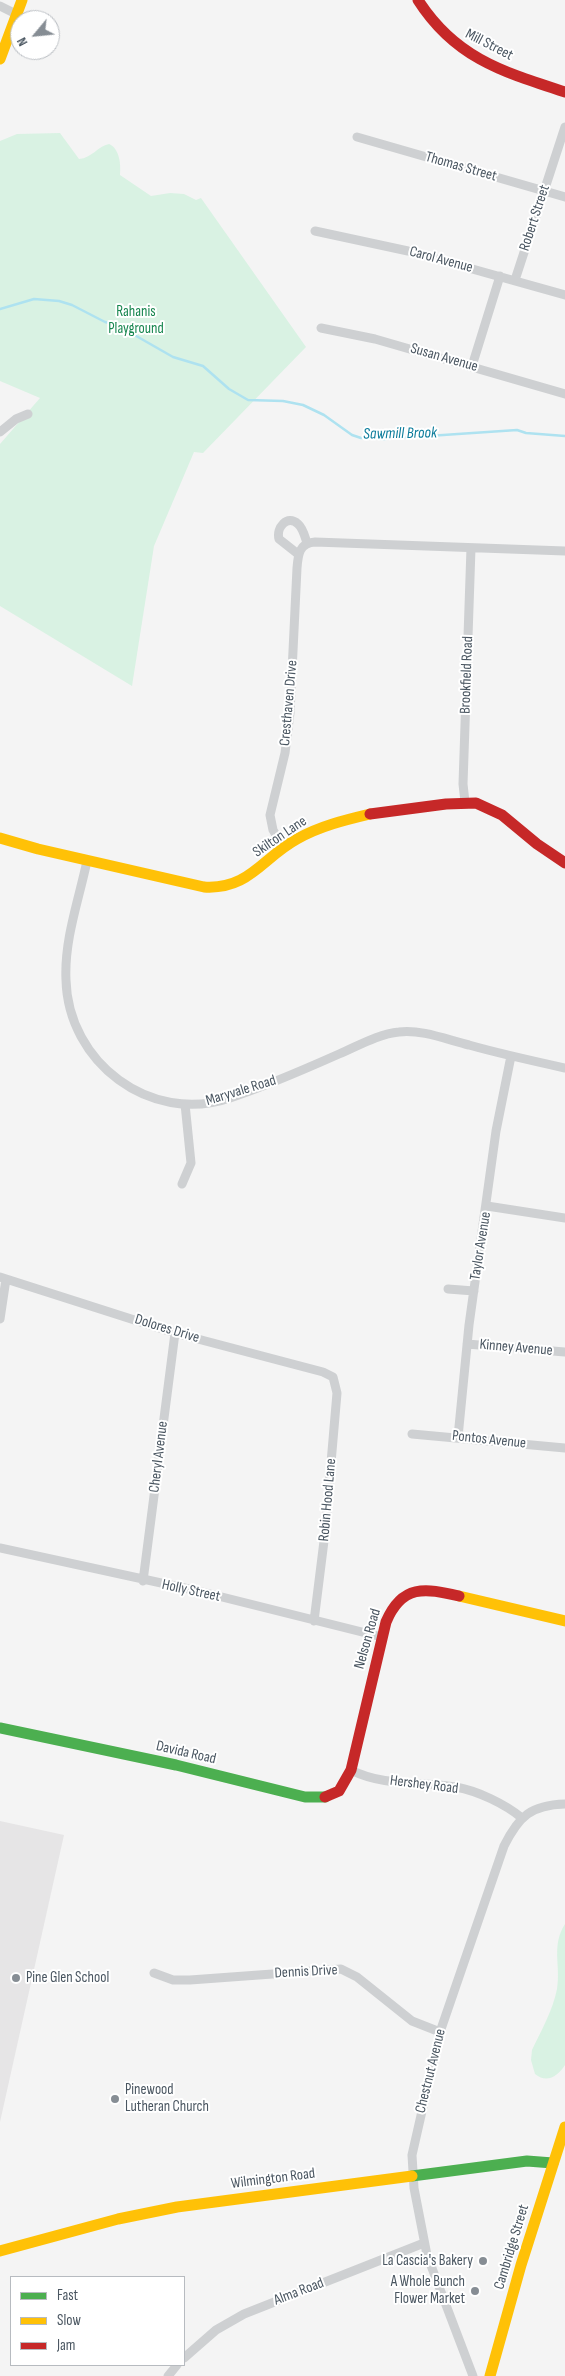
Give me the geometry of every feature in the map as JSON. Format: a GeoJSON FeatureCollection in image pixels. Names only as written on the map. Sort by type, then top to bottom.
{"type":"FeatureCollection","features":[{"type":"Feature","properties":{"kind":"street","name":"Mill Street"},"geometry":{"type":"LineString","coordinates":[[418,0],[433,24],[464,52],[500,69],[565,92]]}},
{"type":"Feature","properties":{"kind":"street"},"geometry":{"type":"LineString","coordinates":[[0,59],[10,31]]}},
{"type":"Feature","properties":{"kind":"street","name":"Robert Street"},"geometry":{"type":"LineString","coordinates":[[515,280],[565,127]]}},
{"type":"Feature","properties":{"kind":"street","name":"Thomas Street"},"geometry":{"type":"LineString","coordinates":[[357,137],[565,198]]}},
{"type":"Feature","properties":{"kind":"street","name":"Carol Avenue"},"geometry":{"type":"LineString","coordinates":[[316,230],[408,251],[565,295]]}},
{"type":"Feature","properties":{"kind":"street"},"geometry":{"type":"LineString","coordinates":[[472,366],[500,276]]}},
{"type":"Feature","properties":{"kind":"street","name":"Susan Avenue"},"geometry":{"type":"LineString","coordinates":[[321,328],[375,338],[565,394]]}},
{"type":"Feature","properties":{"kind":"street"},"geometry":{"type":"LineString","coordinates":[[0,432],[16,419],[28,414]]}},
{"type":"Feature","properties":{"kind":"street"},"geometry":{"type":"LineString","coordinates":[[308,543],[298,524],[289,521],[280,525],[279,539],[298,554],[308,543],[565,551]]}},
{"type":"Feature","properties":{"kind":"street","name":"Brookfield Road"},"geometry":{"type":"LineString","coordinates":[[465,802],[463,781],[471,548]]}},
{"type":"Feature","properties":{"kind":"street","name":"Cresthaven Drive"},"geometry":{"type":"LineString","coordinates":[[284,848],[273,830],[270,815],[285,753],[290,714],[298,554]]}},
{"type":"Feature","properties":{"kind":"street","name":"Skilton Lane"},"geometry":{"type":"LineString","coordinates":[[0,838],[88,861],[204,887],[221,888],[242,882],[284,848],[314,830],[340,821],[465,802],[481,804],[499,812],[534,842],[565,863]]}},
{"type":"Feature","properties":{"kind":"street","name":"Maryvale Road"},"geometry":{"type":"LineString","coordinates":[[88,861],[66,968],[67,993],[75,1024],[90,1051],[116,1079],[148,1096],[185,1104],[206,1104],[230,1098],[381,1036],[397,1032],[421,1034],[565,1068]]}},
{"type":"Feature","properties":{"kind":"street","name":"Taylor Avenue"},"geometry":{"type":"LineString","coordinates":[[458,1437],[467,1344],[487,1206],[497,1120],[511,1056]]}},
{"type":"Feature","properties":{"kind":"street"},"geometry":{"type":"LineString","coordinates":[[182,1184],[191,1163],[185,1104]]}},
{"type":"Feature","properties":{"kind":"street"},"geometry":{"type":"LineString","coordinates":[[487,1206],[565,1218]]}},
{"type":"Feature","properties":{"kind":"street"},"geometry":{"type":"LineString","coordinates":[[0,1319],[3,1278]]}},
{"type":"Feature","properties":{"kind":"street","name":"Dolores Drive"},"geometry":{"type":"LineString","coordinates":[[3,1278],[175,1333],[323,1372],[334,1379]]}},
{"type":"Feature","properties":{"kind":"street"},"geometry":{"type":"LineString","coordinates":[[448,1289],[474,1291]]}},
{"type":"Feature","properties":{"kind":"street","name":"Cheryl Avenue"},"geometry":{"type":"LineString","coordinates":[[143,1581],[175,1333]]}},
{"type":"Feature","properties":{"kind":"street","name":"Kinney Avenue"},"geometry":{"type":"LineString","coordinates":[[467,1344],[565,1352]]}},
{"type":"Feature","properties":{"kind":"street","name":"Robin Hood Lane"},"geometry":{"type":"LineString","coordinates":[[314,1621],[325,1533],[337,1393],[334,1379]]}},
{"type":"Feature","properties":{"kind":"street","name":"Pontos Avenue"},"geometry":{"type":"LineString","coordinates":[[412,1434],[565,1448]]}},
{"type":"Feature","properties":{"kind":"street","name":"Holly Street"},"geometry":{"type":"LineString","coordinates":[[0,1548],[143,1581],[198,1591],[382,1637]]}},
{"type":"Feature","properties":{"kind":"street","name":"Nelson Road"},"geometry":{"type":"LineString","coordinates":[[351,1770],[388,1615],[398,1600],[418,1590],[433,1590],[565,1621]]}},
{"type":"Feature","properties":{"kind":"street","name":"Davida Road"},"geometry":{"type":"LineString","coordinates":[[0,1728],[320,1799],[329,1798],[339,1791],[351,1770]]}},
{"type":"Feature","properties":{"kind":"street","name":"Hershey Road"},"geometry":{"type":"LineString","coordinates":[[351,1770],[381,1780],[455,1787],[470,1791],[513,1811],[522,1818]]}},
{"type":"Feature","properties":{"kind":"street"},"geometry":{"type":"LineString","coordinates":[[522,1818],[536,1808],[565,1804]]}},
{"type":"Feature","properties":{"kind":"street","name":"Chestnut Avenue"},"geometry":{"type":"LineString","coordinates":[[473,2376],[438,2286],[424,2243],[413,2176],[414,2143],[440,2032],[504,1846],[522,1818]]}},
{"type":"Feature","properties":{"kind":"street","name":"Dennis Drive"},"geometry":{"type":"LineString","coordinates":[[154,1974],[171,1980],[190,1980],[341,1969],[358,1976],[412,2021],[440,2032]]}},
{"type":"Feature","properties":{"kind":"street","name":"Cambridge Street"},"geometry":{"type":"LineString","coordinates":[[490,2376],[565,2127]]}},
{"type":"Feature","properties":{"kind":"street","name":"Wilmington Road"},"geometry":{"type":"LineString","coordinates":[[0,2250],[163,2210],[527,2161],[553,2163]]}},
{"type":"Feature","properties":{"kind":"street","name":"Alma Road"},"geometry":{"type":"LineString","coordinates":[[185,2357],[216,2330],[244,2314],[424,2243]]}},
{"type":"Feature","properties":{"kind":"street"},"geometry":{"type":"LineString","coordinates":[[168,2376],[176,2366]]}},
{"type":"Feature","properties":{"kind":"shaded area","name":"Pine Glen School"},"geometry":{"type":"Polygon","coordinates":[[[0,1821],[64,1835],[0,2122],[0,1821]]]}},
{"type":"Feature","properties":{"kind":"green space","name":"Rahanis Playground"},"geometry":{"type":"Polygon","coordinates":[[[60,133],[79,159],[88,157],[105,145],[113,146],[118,153],[120,175],[151,196],[170,193],[184,194],[196,200],[201,198],[306,347],[203,453],[194,452],[154,546],[132,686],[0,606],[0,444],[40,398],[0,381],[0,141],[17,134],[60,133]]]}},
{"type":"Feature","properties":{"kind":"green space"},"geometry":{"type":"Polygon","coordinates":[[[565,1924],[565,2065],[556,2075],[544,2078],[535,2074],[531,2060],[532,2050],[553,2005],[558,1980],[558,1940],[565,1924]]]}},
{"type":"Feature","properties":{"kind":"waterway","name":"Sawmill Brook"},"geometry":{"type":"LineString","coordinates":[[0,309],[34,299],[59,301],[72,305],[105,322],[117,325],[173,357],[203,366],[229,389],[248,400],[283,401],[303,405],[324,415],[352,435],[361,438],[384,439],[517,430],[526,433],[565,436]]}},
{"type":"Feature","properties":{"kind":"traffic: fast"},"geometry":{"type":"LineString","coordinates":[[0,1728],[176,1765],[305,1797],[325,1797]]}},
{"type":"Feature","properties":{"kind":"traffic: fast"},"geometry":{"type":"LineString","coordinates":[[412,2176],[527,2161],[553,2163]]}},
{"type":"Feature","properties":{"kind":"traffic: slow"},"geometry":{"type":"LineString","coordinates":[[0,59],[22,0]]}},
{"type":"Feature","properties":{"kind":"traffic: slow"},"geometry":{"type":"LineString","coordinates":[[0,838],[38,849],[204,887],[219,887],[244,878],[285,847],[306,834],[370,814]]}},
{"type":"Feature","properties":{"kind":"traffic: slow"},"geometry":{"type":"LineString","coordinates":[[459,1596],[565,1621]]}},
{"type":"Feature","properties":{"kind":"traffic: slow"},"geometry":{"type":"LineString","coordinates":[[490,2376],[521,2265],[565,2127]]}},
{"type":"Feature","properties":{"kind":"traffic: slow"},"geometry":{"type":"LineString","coordinates":[[0,2251],[118,2219],[177,2207],[412,2176]]}},
{"type":"Feature","properties":{"kind":"traffic: jam"},"geometry":{"type":"LineString","coordinates":[[418,0],[432,20],[464,49],[501,69],[565,92]]}},
{"type":"Feature","properties":{"kind":"traffic: jam"},"geometry":{"type":"LineString","coordinates":[[370,814],[446,804],[476,803],[502,815],[537,844],[565,863]]}},
{"type":"Feature","properties":{"kind":"traffic: jam"},"geometry":{"type":"LineString","coordinates":[[325,1797],[339,1791],[351,1770],[386,1622],[392,1610],[399,1601],[407,1595],[416,1592],[436,1591],[459,1596]]}},
{"type":"Feature","properties":{"kind":"place","name":"Pine Glen School"},"geometry":{"type":"Point","coordinates":[16,1978]}},
{"type":"Feature","properties":{"kind":"place","name":"Pinewood Lutheran Church"},"geometry":{"type":"Point","coordinates":[115,2099]}},
{"type":"Feature","properties":{"kind":"place","name":"La Cascia's Bakery"},"geometry":{"type":"Point","coordinates":[483,2261]}},
{"type":"Feature","properties":{"kind":"place","name":"A Whole Bunch Flower Market"},"geometry":{"type":"Point","coordinates":[475,2291]}}]}
